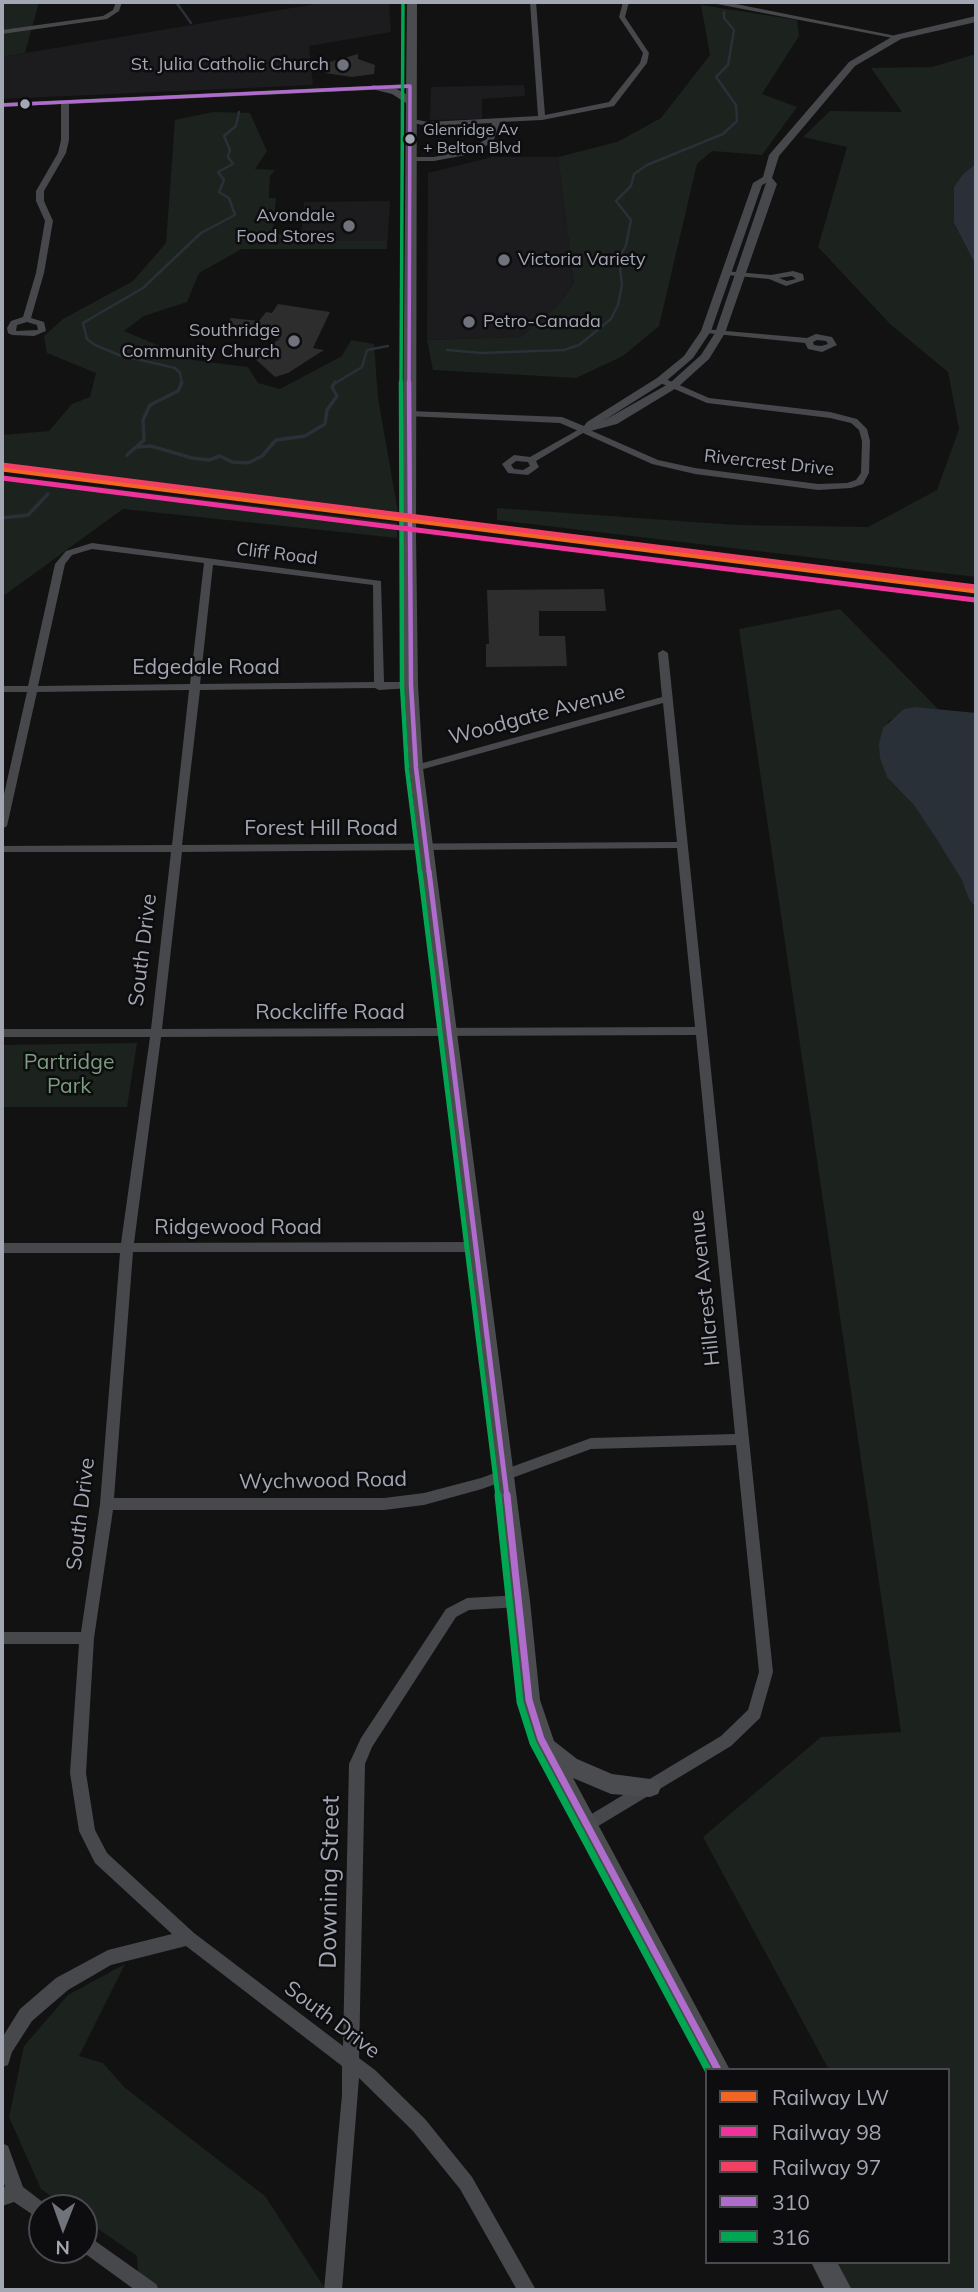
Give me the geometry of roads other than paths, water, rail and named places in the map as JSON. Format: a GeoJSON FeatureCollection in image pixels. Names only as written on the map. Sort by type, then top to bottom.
{"type":"FeatureCollection","features":[{"type":"Feature","properties":{"kind":"main road"},"geometry":{"type":"LineString","coordinates":[[412,2],[409,535],[411,685],[416,768],[502,1475],[520,1601],[529,1700],[541,1739],[585,1826],[717,2068]]}},
{"type":"Feature","properties":{"kind":"main road"},"geometry":{"type":"LineString","coordinates":[[373,88],[394,91],[411,101]]}},
{"type":"Feature","properties":{"kind":"main road"},"geometry":{"type":"LineString","coordinates":[[541,1739],[559,1759],[585,1774],[611,1784],[650,1787]]}},
{"type":"Feature","properties":{"kind":"main road"},"geometry":{"type":"LineString","coordinates":[[824,2264],[838,2290]]}},
{"type":"Feature","properties":{"kind":"street"},"geometry":{"type":"LineString","coordinates":[[2,32],[105,18],[116,11],[119,2]]}},
{"type":"Feature","properties":{"kind":"street"},"geometry":{"type":"LineString","coordinates":[[533,2],[542,118]]}},
{"type":"Feature","properties":{"kind":"street"},"geometry":{"type":"LineString","coordinates":[[411,120],[428,124],[496,122],[542,118],[611,104],[643,63],[646,53],[622,17],[626,2]]}},
{"type":"Feature","properties":{"kind":"street"},"geometry":{"type":"LineString","coordinates":[[717,2],[898,37]]}},
{"type":"Feature","properties":{"kind":"street"},"geometry":{"type":"LineString","coordinates":[[531,460],[661,380],[688,358],[706,331],[758,183],[767,179],[774,155],[852,64],[898,37],[976,19]]}},
{"type":"Feature","properties":{"kind":"street"},"geometry":{"type":"LineString","coordinates":[[2,105],[410,86]]}},
{"type":"Feature","properties":{"kind":"street"},"geometry":{"type":"LineString","coordinates":[[27,319],[40,273],[49,221],[40,201],[40,191],[62,153],[65,140],[65,102]]}},
{"type":"Feature","properties":{"kind":"street"},"geometry":{"type":"LineString","coordinates":[[411,159],[452,156],[482,146],[490,140],[496,122]]}},
{"type":"Feature","properties":{"kind":"street"},"geometry":{"type":"LineString","coordinates":[[410,414],[562,420],[583,430],[613,422],[674,385],[705,357],[720,333],[772,184],[767,179]]}},
{"type":"Feature","properties":{"kind":"street"},"geometry":{"type":"LineString","coordinates":[[747,215],[761,216]]}},
{"type":"Feature","properties":{"kind":"street"},"geometry":{"type":"LineString","coordinates":[[727,272],[771,277]]}},
{"type":"Feature","properties":{"kind":"street"},"geometry":{"type":"LineString","coordinates":[[706,331],[808,341]]}},
{"type":"Feature","properties":{"kind":"street","name":"Rivercrest Drive"},"geometry":{"type":"LineString","coordinates":[[583,430],[655,462],[695,471],[818,487],[848,486],[860,482],[865,473],[866,441],[863,429],[854,421],[830,415],[707,400],[661,380]]}},
{"type":"Feature","properties":{"kind":"street","name":"Cliff Road"},"geometry":{"type":"LineString","coordinates":[[33,688],[60,564],[69,553],[92,546],[378,583],[379,687]]}},
{"type":"Feature","properties":{"kind":"street","name":"South Drive"},"geometry":{"type":"LineString","coordinates":[[209,561],[156,1033],[127,1247],[107,1504],[87,1638],[78,1773],[87,1831],[101,1858],[188,1938],[369,2076],[419,2125],[466,2183],[527,2290]]}},
{"type":"Feature","properties":{"kind":"street","name":"Hillcrest Avenue"},"geometry":{"type":"LineString","coordinates":[[585,1826],[726,1741],[755,1713],[766,1672],[663,653]]}},
{"type":"Feature","properties":{"kind":"street","name":"Edgedale Road"},"geometry":{"type":"LineString","coordinates":[[2,689],[411,685]]}},
{"type":"Feature","properties":{"kind":"street"},"geometry":{"type":"LineString","coordinates":[[2,826],[33,688]]}},
{"type":"Feature","properties":{"kind":"street","name":"Woodgate Avenue"},"geometry":{"type":"LineString","coordinates":[[416,768],[668,699]]}},
{"type":"Feature","properties":{"kind":"street","name":"Forest Hill Road"},"geometry":{"type":"LineString","coordinates":[[2,849],[682,845]]}},
{"type":"Feature","properties":{"kind":"street","name":"Rockcliffe Road"},"geometry":{"type":"LineString","coordinates":[[2,1033],[700,1031]]}},
{"type":"Feature","properties":{"kind":"street","name":"Ridgewood Road"},"geometry":{"type":"LineString","coordinates":[[2,1248],[475,1247]]}},
{"type":"Feature","properties":{"kind":"street","name":"Wychwood Road"},"geometry":{"type":"LineString","coordinates":[[107,1504],[384,1504],[424,1499],[482,1483],[591,1444],[741,1439]]}},
{"type":"Feature","properties":{"kind":"street","name":"Downing Street"},"geometry":{"type":"LineString","coordinates":[[333,2290],[351,2064],[357,1764],[366,1743],[451,1614],[467,1604],[520,1601]]}},
{"type":"Feature","properties":{"kind":"street"},"geometry":{"type":"LineString","coordinates":[[2,1638],[87,1638]]}},
{"type":"Feature","properties":{"kind":"street"},"geometry":{"type":"LineString","coordinates":[[2,2059],[4,2049],[26,2015],[62,1984],[108,1958],[188,1938]]}},
{"type":"Feature","properties":{"kind":"street"},"geometry":{"type":"LineString","coordinates":[[2,2152],[9,2195],[28,2205]]}},
{"type":"Feature","properties":{"kind":"street"},"geometry":{"type":"LineString","coordinates":[[98,2252],[150,2290]]}},
{"type":"Feature","properties":{"kind":"waterway"},"geometry":{"type":"LineString","coordinates":[[176,2],[191,23]]}},
{"type":"Feature","properties":{"kind":"waterway"},"geometry":{"type":"LineString","coordinates":[[447,350],[482,353],[564,350],[579,345],[611,319],[618,305],[622,285],[619,259],[626,245],[631,220],[616,201],[631,186],[634,174],[647,165],[723,134],[737,121],[736,105],[716,77],[728,65],[734,30],[724,18],[724,12]]}},
{"type":"Feature","properties":{"kind":"waterway"},"geometry":{"type":"LineString","coordinates":[[182,383],[180,373],[175,368],[119,355],[95,345],[87,339],[83,323],[143,288],[201,233],[235,215],[229,198],[219,192],[224,180],[218,172],[233,164],[228,157],[230,150],[224,136],[236,126],[239,112]]}},
{"type":"Feature","properties":{"kind":"waterway"},"geometry":{"type":"LineString","coordinates":[[334,384],[362,367],[367,350],[388,346]]}},
{"type":"Feature","properties":{"kind":"waterway"},"geometry":{"type":"LineString","coordinates":[[137,447],[151,446],[192,458],[209,460],[220,456],[232,462],[248,463],[262,456],[276,440],[305,436],[325,424],[327,410],[337,396],[332,387],[335,382]]}},
{"type":"Feature","properties":{"kind":"waterway"},"geometry":{"type":"LineString","coordinates":[[127,455],[144,440],[143,420],[150,405],[178,391],[182,383]]}},
{"type":"Feature","properties":{"kind":"waterway"},"geometry":{"type":"LineString","coordinates":[[2,518],[28,515],[48,494]]}},
{"type":"Feature","properties":{"kind":"rail line","name":"97"},"geometry":{"type":"LineString","coordinates":[[2,465],[976,587]]}},
{"type":"Feature","properties":{"kind":"rail line","name":"LW"},"geometry":{"type":"LineString","coordinates":[[2,469],[976,591]]}},
{"type":"Feature","properties":{"kind":"rail line","name":"98"},"geometry":{"type":"LineString","coordinates":[[2,478],[975,600]]}},
{"type":"Feature","properties":{"kind":"place","name":"St. Julia Catholic Church"},"geometry":{"type":"Point","coordinates":[343,65]}},
{"type":"Feature","properties":{"kind":"place","name":"Glenridge Av + Belton Blvd"},"geometry":{"type":"Point","coordinates":[410,139]}},
{"type":"Feature","properties":{"kind":"place","name":"Avondale Food Stores"},"geometry":{"type":"Point","coordinates":[349,226]}},
{"type":"Feature","properties":{"kind":"place","name":"Victoria Variety"},"geometry":{"type":"Point","coordinates":[504,260]}},
{"type":"Feature","properties":{"kind":"place","name":"Petro-Canada"},"geometry":{"type":"Point","coordinates":[469,322]}},
{"type":"Feature","properties":{"kind":"place","name":"Southridge Community Church"},"geometry":{"type":"Point","coordinates":[294,341]}},
{"type":"Feature","properties":{"kind":"park label","name":"Partridge Park"},"geometry":{"type":"Point","coordinates":[69,1075]}}]}
